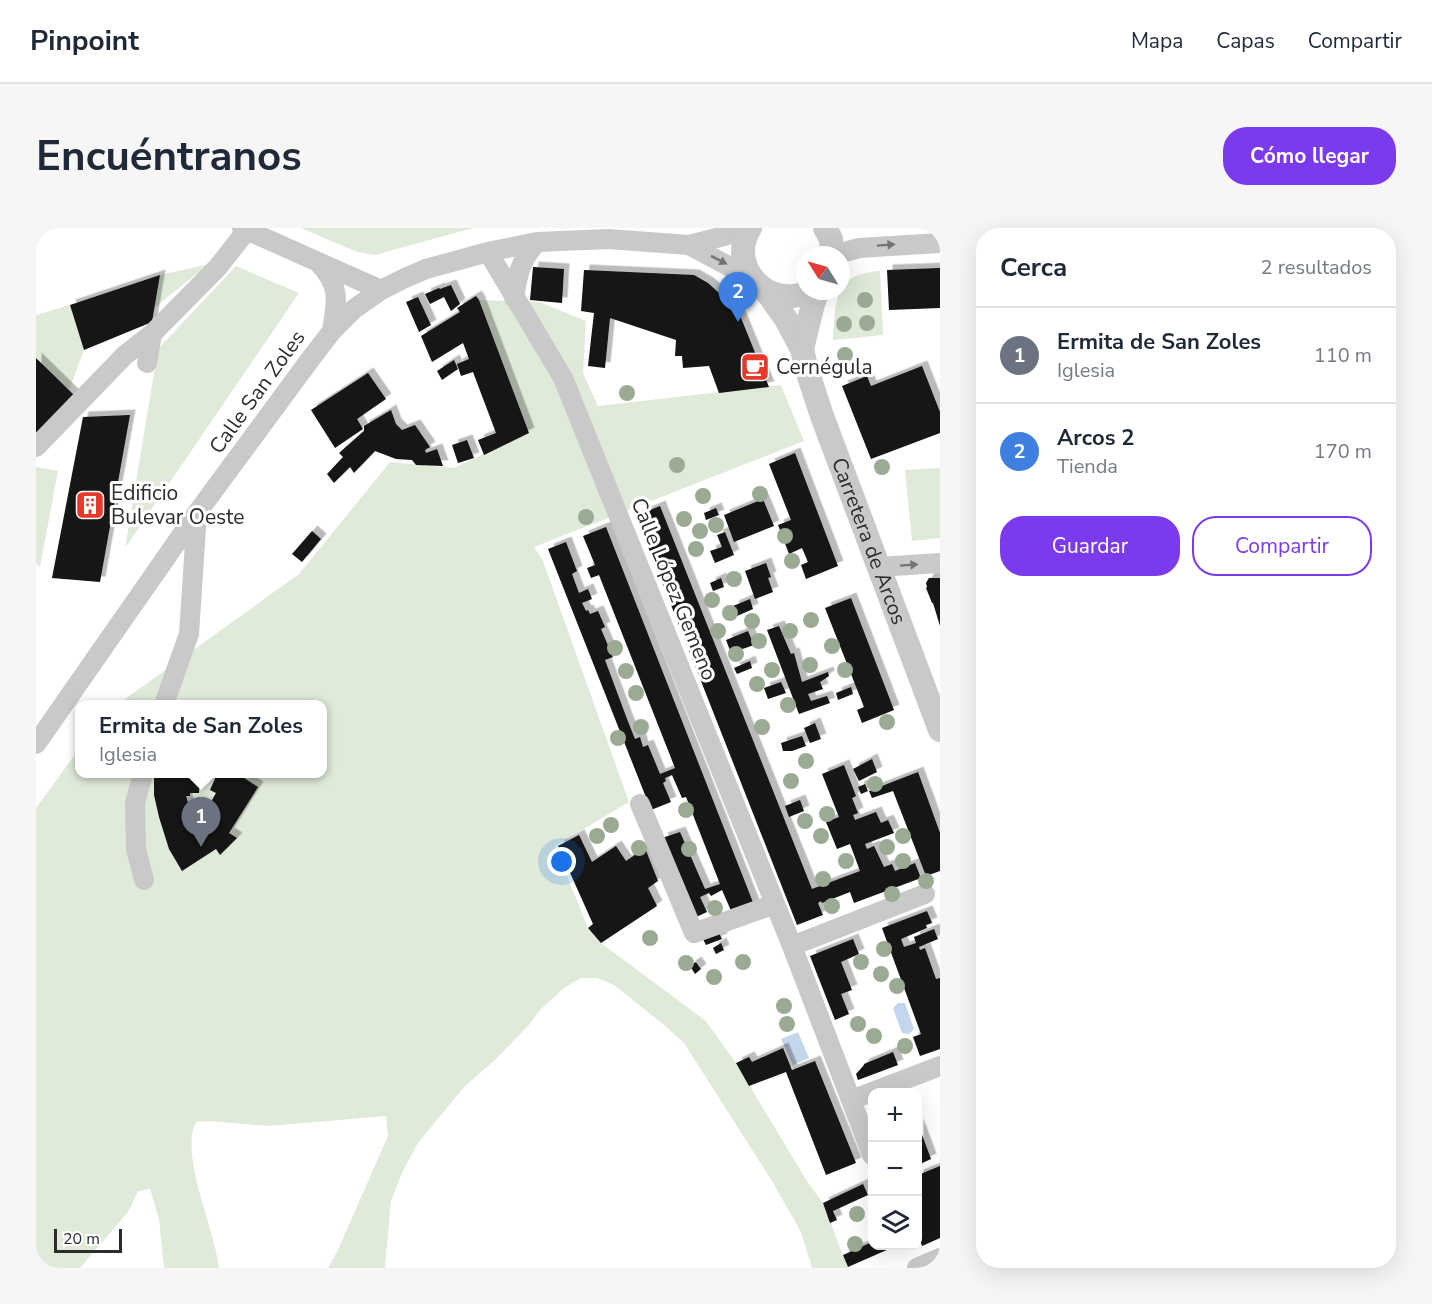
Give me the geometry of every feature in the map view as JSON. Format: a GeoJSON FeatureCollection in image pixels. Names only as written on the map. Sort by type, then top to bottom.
{"type":"FeatureCollection","features":[{"type":"Feature","properties":{"kind":"street"},"geometry":{"type":"LineString","coordinates":[[689,245],[724,236],[742,228]]}},
{"type":"Feature","properties":{"kind":"street"},"geometry":{"type":"LineString","coordinates":[[750,228],[744,243],[743,255],[758,284]]}},
{"type":"Feature","properties":{"kind":"street"},"geometry":{"type":"LineString","coordinates":[[825,228],[832,246]]}},
{"type":"Feature","properties":{"kind":"street"},"geometry":{"type":"LineString","coordinates":[[36,447],[125,356],[152,334],[218,267],[244,229],[381,290]]}},
{"type":"Feature","properties":{"kind":"street","name":"Calle San Zoles"},"geometry":{"type":"LineString","coordinates":[[36,744],[197,513],[332,331],[354,309],[381,290],[426,269],[488,252],[537,242],[609,238],[689,245]]}},
{"type":"Feature","properties":{"kind":"street"},"geometry":{"type":"LineString","coordinates":[[514,298],[517,274],[525,255],[537,242]]}},
{"type":"Feature","properties":{"kind":"street"},"geometry":{"type":"LineString","coordinates":[[850,250],[940,243]]}},
{"type":"Feature","properties":{"kind":"street"},"geometry":{"type":"LineString","coordinates":[[689,245],[783,297],[796,295]]}},
{"type":"Feature","properties":{"kind":"street","name":"Calle López Gemeno"},"geometry":{"type":"LineString","coordinates":[[488,252],[563,378],[792,946],[868,1142]]}},
{"type":"Feature","properties":{"kind":"street"},"geometry":{"type":"LineString","coordinates":[[316,260],[329,273],[336,287],[337,301],[332,331]]}},
{"type":"Feature","properties":{"kind":"street","name":"Carretera de Arcos"},"geometry":{"type":"LineString","coordinates":[[758,284],[786,320],[802,350],[822,416],[940,730]]}},
{"type":"Feature","properties":{"kind":"street","name":"Carretera de Arcos"},"geometry":{"type":"LineString","coordinates":[[802,350],[815,300]]}},
{"type":"Feature","properties":{"kind":"street"},"geometry":{"type":"LineString","coordinates":[[147,363],[152,334]]}},
{"type":"Feature","properties":{"kind":"street"},"geometry":{"type":"LineString","coordinates":[[166,700],[189,634],[197,513]]}},
{"type":"Feature","properties":{"kind":"street"},"geometry":{"type":"LineString","coordinates":[[879,567],[940,563]]}},
{"type":"Feature","properties":{"kind":"street"},"geometry":{"type":"LineString","coordinates":[[141,778],[135,803],[136,849],[144,880]]}},
{"type":"Feature","properties":{"kind":"street"},"geometry":{"type":"LineString","coordinates":[[640,804],[693,933],[775,904]]}},
{"type":"Feature","properties":{"kind":"street"},"geometry":{"type":"LineString","coordinates":[[792,946],[925,894]]}},
{"type":"Feature","properties":{"kind":"street"},"geometry":{"type":"LineString","coordinates":[[851,1100],[940,1066]]}},
{"type":"Feature","properties":{"kind":"street"},"geometry":{"type":"LineString","coordinates":[[919,1268],[940,1258]]}},
{"type":"Feature","properties":{"kind":"green space"},"geometry":{"type":"Polygon","coordinates":[[[301,228],[473,228],[375,255],[357,252],[301,228]]]}},
{"type":"Feature","properties":{"kind":"green space"},"geometry":{"type":"Polygon","coordinates":[[[209,264],[155,307],[160,275],[209,264]]]}},
{"type":"Feature","properties":{"kind":"green space"},"geometry":{"type":"Polygon","coordinates":[[[236,266],[299,293],[125,548],[158,349],[236,266]]]}},
{"type":"Feature","properties":{"kind":"green space"},"geometry":{"type":"Polygon","coordinates":[[[880,271],[883,335],[833,340],[838,300],[850,300],[850,280],[865,273],[880,271]]]}},
{"type":"Feature","properties":{"kind":"green space"},"geometry":{"type":"Polygon","coordinates":[[[479,300],[540,302],[586,321],[583,373],[598,406],[781,385],[804,441],[534,547],[543,561],[629,802],[555,846],[588,928],[601,943],[706,1021],[736,1063],[808,1183],[823,1203],[848,1268],[812,1268],[801,1232],[772,1181],[684,1043],[614,985],[597,978],[581,978],[564,988],[540,1010],[496,1059],[464,1087],[418,1143],[402,1173],[391,1201],[385,1268],[328,1268],[388,1136],[386,1116],[269,1126],[196,1122],[192,1136],[192,1153],[219,1268],[164,1268],[159,1219],[150,1189],[138,1191],[128,1212],[80,1268],[36,1268],[36,808],[75,754],[75,778],[327,778],[327,700],[124,700],[299,574],[390,462],[454,468],[528,433],[479,300]]]}},
{"type":"Feature","properties":{"kind":"green space"},"geometry":{"type":"Polygon","coordinates":[[[70,305],[84,350],[69,390],[36,358],[36,315],[70,305]]]}},
{"type":"Feature","properties":{"kind":"green space"},"geometry":{"type":"Polygon","coordinates":[[[36,467],[58,471],[40,567],[36,563],[36,467]]]}},
{"type":"Feature","properties":{"kind":"green space"},"geometry":{"type":"Polygon","coordinates":[[[940,468],[940,538],[912,541],[905,470],[940,468]]]}},
{"type":"Feature","properties":{"kind":"water"},"geometry":{"type":"Polygon","coordinates":[[[898,1003],[905,1003],[914,1029],[909,1034],[902,1033],[893,1008],[898,1003]]]}},
{"type":"Feature","properties":{"kind":"water"},"geometry":{"type":"Polygon","coordinates":[[[798,1032],[809,1058],[793,1065],[781,1039],[798,1032]]]}},
{"type":"Feature","properties":{"kind":"building"},"geometry":{"type":"Polygon","coordinates":[[[533,267],[564,269],[562,303],[530,300],[533,267]]]}},
{"type":"Feature","properties":{"kind":"building"},"geometry":{"type":"Polygon","coordinates":[[[940,268],[940,308],[889,310],[887,270],[940,268]]]}},
{"type":"Feature","properties":{"kind":"building"},"geometry":{"type":"Polygon","coordinates":[[[584,270],[694,275],[708,283],[729,302],[741,318],[769,387],[719,393],[709,366],[683,368],[682,356],[675,356],[676,340],[610,318],[605,368],[588,366],[594,313],[581,311],[584,270]]]}},
{"type":"Feature","properties":{"kind":"building"},"geometry":{"type":"Polygon","coordinates":[[[160,275],[152,322],[84,350],[70,305],[160,275]]]}},
{"type":"Feature","properties":{"kind":"building"},"geometry":{"type":"Polygon","coordinates":[[[451,285],[460,304],[451,311],[444,297],[430,304],[425,294],[451,285]]]}},
{"type":"Feature","properties":{"kind":"building"},"geometry":{"type":"Polygon","coordinates":[[[476,296],[529,433],[484,455],[478,440],[496,433],[473,372],[461,376],[457,364],[469,359],[463,343],[432,362],[421,336],[460,312],[457,308],[476,296]]]}},
{"type":"Feature","properties":{"kind":"building"},"geometry":{"type":"Polygon","coordinates":[[[418,297],[431,325],[419,332],[406,302],[418,297]]]}},
{"type":"Feature","properties":{"kind":"building"},"geometry":{"type":"Polygon","coordinates":[[[36,358],[74,395],[36,435],[36,358]]]}},
{"type":"Feature","properties":{"kind":"building"},"geometry":{"type":"Polygon","coordinates":[[[454,360],[458,369],[442,380],[437,371],[454,360]]]}},
{"type":"Feature","properties":{"kind":"building"},"geometry":{"type":"Polygon","coordinates":[[[922,366],[940,412],[940,433],[871,459],[842,386],[867,376],[871,386],[922,366]]]}},
{"type":"Feature","properties":{"kind":"building"},"geometry":{"type":"Polygon","coordinates":[[[368,373],[386,399],[357,419],[363,429],[335,448],[311,410],[368,373]]]}},
{"type":"Feature","properties":{"kind":"building"},"geometry":{"type":"Polygon","coordinates":[[[391,410],[396,424],[402,430],[415,425],[430,447],[425,450],[426,453],[437,449],[443,466],[416,465],[412,460],[396,459],[375,451],[354,473],[350,467],[334,483],[327,474],[343,457],[339,453],[364,431],[364,426],[391,410]]]}},
{"type":"Feature","properties":{"kind":"building","name":"Edificio Bulevar Oeste"},"geometry":{"type":"Polygon","coordinates":[[[130,415],[100,582],[52,578],[83,417],[130,415]]]}},
{"type":"Feature","properties":{"kind":"building"},"geometry":{"type":"Polygon","coordinates":[[[467,440],[474,458],[458,463],[452,445],[467,440]]]}},
{"type":"Feature","properties":{"kind":"building"},"geometry":{"type":"Polygon","coordinates":[[[795,453],[838,566],[806,579],[801,565],[808,562],[802,548],[789,554],[778,525],[791,520],[769,464],[795,453]]]}},
{"type":"Feature","properties":{"kind":"building"},"geometry":{"type":"Polygon","coordinates":[[[763,499],[774,526],[734,542],[724,515],[763,499]]]}},
{"type":"Feature","properties":{"kind":"building"},"geometry":{"type":"Polygon","coordinates":[[[660,506],[812,889],[860,871],[850,844],[837,849],[826,822],[839,817],[822,774],[844,765],[856,796],[852,798],[858,813],[853,815],[855,820],[876,812],[881,823],[888,820],[894,833],[865,844],[867,849],[874,846],[884,867],[892,864],[895,871],[915,863],[921,878],[854,903],[850,892],[822,903],[821,901],[818,903],[823,915],[797,925],[636,516],[660,506]]]}},
{"type":"Feature","properties":{"kind":"building"},"geometry":{"type":"Polygon","coordinates":[[[716,508],[719,515],[706,520],[704,513],[716,508]]]}},
{"type":"Feature","properties":{"kind":"building"},"geometry":{"type":"Polygon","coordinates":[[[606,527],[754,905],[732,913],[722,890],[711,896],[709,893],[700,897],[707,912],[694,918],[662,838],[680,832],[705,889],[720,884],[686,797],[682,798],[672,775],[665,778],[666,781],[663,783],[671,802],[651,810],[548,549],[566,542],[577,571],[572,574],[579,593],[588,589],[592,599],[582,603],[590,614],[598,611],[605,627],[601,629],[613,657],[605,660],[635,739],[640,737],[643,747],[648,745],[660,774],[675,768],[599,575],[591,578],[587,568],[595,565],[583,536],[606,527]]]}},
{"type":"Feature","properties":{"kind":"building"},"geometry":{"type":"Polygon","coordinates":[[[312,531],[321,539],[302,562],[292,554],[312,531]]]}},
{"type":"Feature","properties":{"kind":"building"},"geometry":{"type":"Polygon","coordinates":[[[725,532],[734,555],[715,563],[710,551],[722,547],[717,535],[725,532]]]}},
{"type":"Feature","properties":{"kind":"building"},"geometry":{"type":"Polygon","coordinates":[[[766,563],[773,592],[755,599],[745,571],[766,563]]]}},
{"type":"Feature","properties":{"kind":"building"},"geometry":{"type":"Polygon","coordinates":[[[721,578],[724,587],[713,591],[710,583],[721,578]]]}},
{"type":"Feature","properties":{"kind":"building"},"geometry":{"type":"Polygon","coordinates":[[[929,578],[940,578],[940,626],[926,588],[929,578]]]}},
{"type":"Feature","properties":{"kind":"building"},"geometry":{"type":"Polygon","coordinates":[[[851,598],[894,710],[862,723],[857,710],[864,707],[825,608],[851,598]]]}},
{"type":"Feature","properties":{"kind":"building"},"geometry":{"type":"Polygon","coordinates":[[[750,599],[753,609],[737,616],[733,606],[750,599]]]}},
{"type":"Feature","properties":{"kind":"building"},"geometry":{"type":"Polygon","coordinates":[[[779,626],[791,654],[794,653],[802,682],[828,672],[829,676],[820,682],[823,689],[808,694],[811,701],[827,696],[830,703],[799,714],[767,630],[779,626]]]}},
{"type":"Feature","properties":{"kind":"building"},"geometry":{"type":"Polygon","coordinates":[[[748,631],[754,645],[731,653],[726,640],[748,631]]]}},
{"type":"Feature","properties":{"kind":"building"},"geometry":{"type":"Polygon","coordinates":[[[750,661],[752,668],[737,674],[734,668],[750,661]]]}},
{"type":"Feature","properties":{"kind":"building"},"geometry":{"type":"Polygon","coordinates":[[[781,682],[786,693],[768,699],[764,688],[781,682]]]}},
{"type":"Feature","properties":{"kind":"building"},"geometry":{"type":"Polygon","coordinates":[[[851,687],[853,694],[838,700],[836,693],[851,687]]]}},
{"type":"Feature","properties":{"kind":"building"},"geometry":{"type":"Polygon","coordinates":[[[815,723],[821,739],[810,743],[804,728],[815,723]]]}},
{"type":"Feature","properties":{"kind":"building"},"geometry":{"type":"Polygon","coordinates":[[[802,736],[806,746],[792,751],[783,751],[781,743],[802,736]]]}},
{"type":"Feature","properties":{"kind":"building"},"geometry":{"type":"Polygon","coordinates":[[[872,759],[877,772],[859,781],[853,769],[872,759]]]}},
{"type":"Feature","properties":{"kind":"building"},"geometry":{"type":"Polygon","coordinates":[[[918,772],[940,833],[940,871],[926,876],[893,791],[872,798],[869,791],[918,772]]]}},
{"type":"Feature","properties":{"kind":"building"},"geometry":{"type":"Polygon","coordinates":[[[154,778],[200,778],[199,793],[190,793],[190,796],[186,796],[197,834],[207,828],[200,821],[216,793],[210,790],[215,778],[244,778],[258,787],[229,833],[237,838],[220,855],[216,849],[182,871],[169,849],[154,795],[154,778]]]}},
{"type":"Feature","properties":{"kind":"building"},"geometry":{"type":"Polygon","coordinates":[[[865,784],[868,791],[861,794],[858,787],[865,784]]]}},
{"type":"Feature","properties":{"kind":"building"},"geometry":{"type":"Polygon","coordinates":[[[800,800],[804,811],[789,817],[785,806],[800,800]]]}},
{"type":"Feature","properties":{"kind":"building"},"geometry":{"type":"Polygon","coordinates":[[[579,835],[592,862],[616,846],[626,861],[645,848],[658,881],[648,888],[657,906],[601,943],[588,928],[593,924],[558,846],[579,835]]]}},
{"type":"Feature","properties":{"kind":"building"},"geometry":{"type":"Polygon","coordinates":[[[927,911],[932,923],[926,925],[927,928],[901,939],[904,947],[916,943],[914,937],[934,929],[938,939],[919,947],[920,950],[925,948],[936,979],[940,978],[940,1049],[920,1056],[913,1037],[921,1034],[882,928],[927,911]]]}},
{"type":"Feature","properties":{"kind":"building"},"geometry":{"type":"Polygon","coordinates":[[[719,933],[722,939],[706,945],[703,939],[719,933]]]}},
{"type":"Feature","properties":{"kind":"building"},"geometry":{"type":"Polygon","coordinates":[[[853,939],[859,954],[841,962],[852,990],[841,994],[849,1014],[835,1020],[810,956],[853,939]]]}},
{"type":"Feature","properties":{"kind":"building"},"geometry":{"type":"Polygon","coordinates":[[[721,943],[724,950],[716,954],[713,948],[721,943]]]}},
{"type":"Feature","properties":{"kind":"building"},"geometry":{"type":"Polygon","coordinates":[[[696,962],[701,969],[695,974],[690,966],[696,962]]]}},
{"type":"Feature","properties":{"kind":"building"},"geometry":{"type":"Polygon","coordinates":[[[783,1048],[792,1070],[815,1061],[856,1163],[826,1175],[786,1072],[749,1086],[736,1063],[749,1057],[752,1062],[783,1048]]]}},
{"type":"Feature","properties":{"kind":"building"},"geometry":{"type":"Polygon","coordinates":[[[893,1052],[898,1065],[858,1080],[856,1074],[864,1064],[893,1052]]]}},
{"type":"Feature","properties":{"kind":"building"},"geometry":{"type":"Polygon","coordinates":[[[922,1135],[931,1159],[922,1163],[922,1135]]]}},
{"type":"Feature","properties":{"kind":"building"},"geometry":{"type":"Polygon","coordinates":[[[940,1166],[940,1238],[922,1246],[922,1196],[922,1173],[940,1166]]]}},
{"type":"Feature","properties":{"kind":"building"},"geometry":{"type":"Polygon","coordinates":[[[863,1184],[868,1195],[833,1211],[837,1220],[830,1223],[823,1203],[863,1184]]]}},
{"type":"Feature","properties":{"kind":"building"},"geometry":{"type":"Polygon","coordinates":[[[868,1244],[868,1250],[887,1250],[848,1267],[843,1255],[868,1244]]]}},
{"type":"Feature","properties":{"kind":"place","name":"Arcos 2"},"geometry":{"type":"Point","coordinates":[738,322]}},
{"type":"Feature","properties":{"kind":"place","name":"Cernégula"},"geometry":{"type":"Point","coordinates":[755,367]}},
{"type":"Feature","properties":{"kind":"place","name":"Edificio Bulevar Oeste"},"geometry":{"type":"Point","coordinates":[90,505]}},
{"type":"Feature","properties":{"kind":"place","name":"Ermita de San Zoles"},"geometry":{"type":"Point","coordinates":[201,847]}}]}
